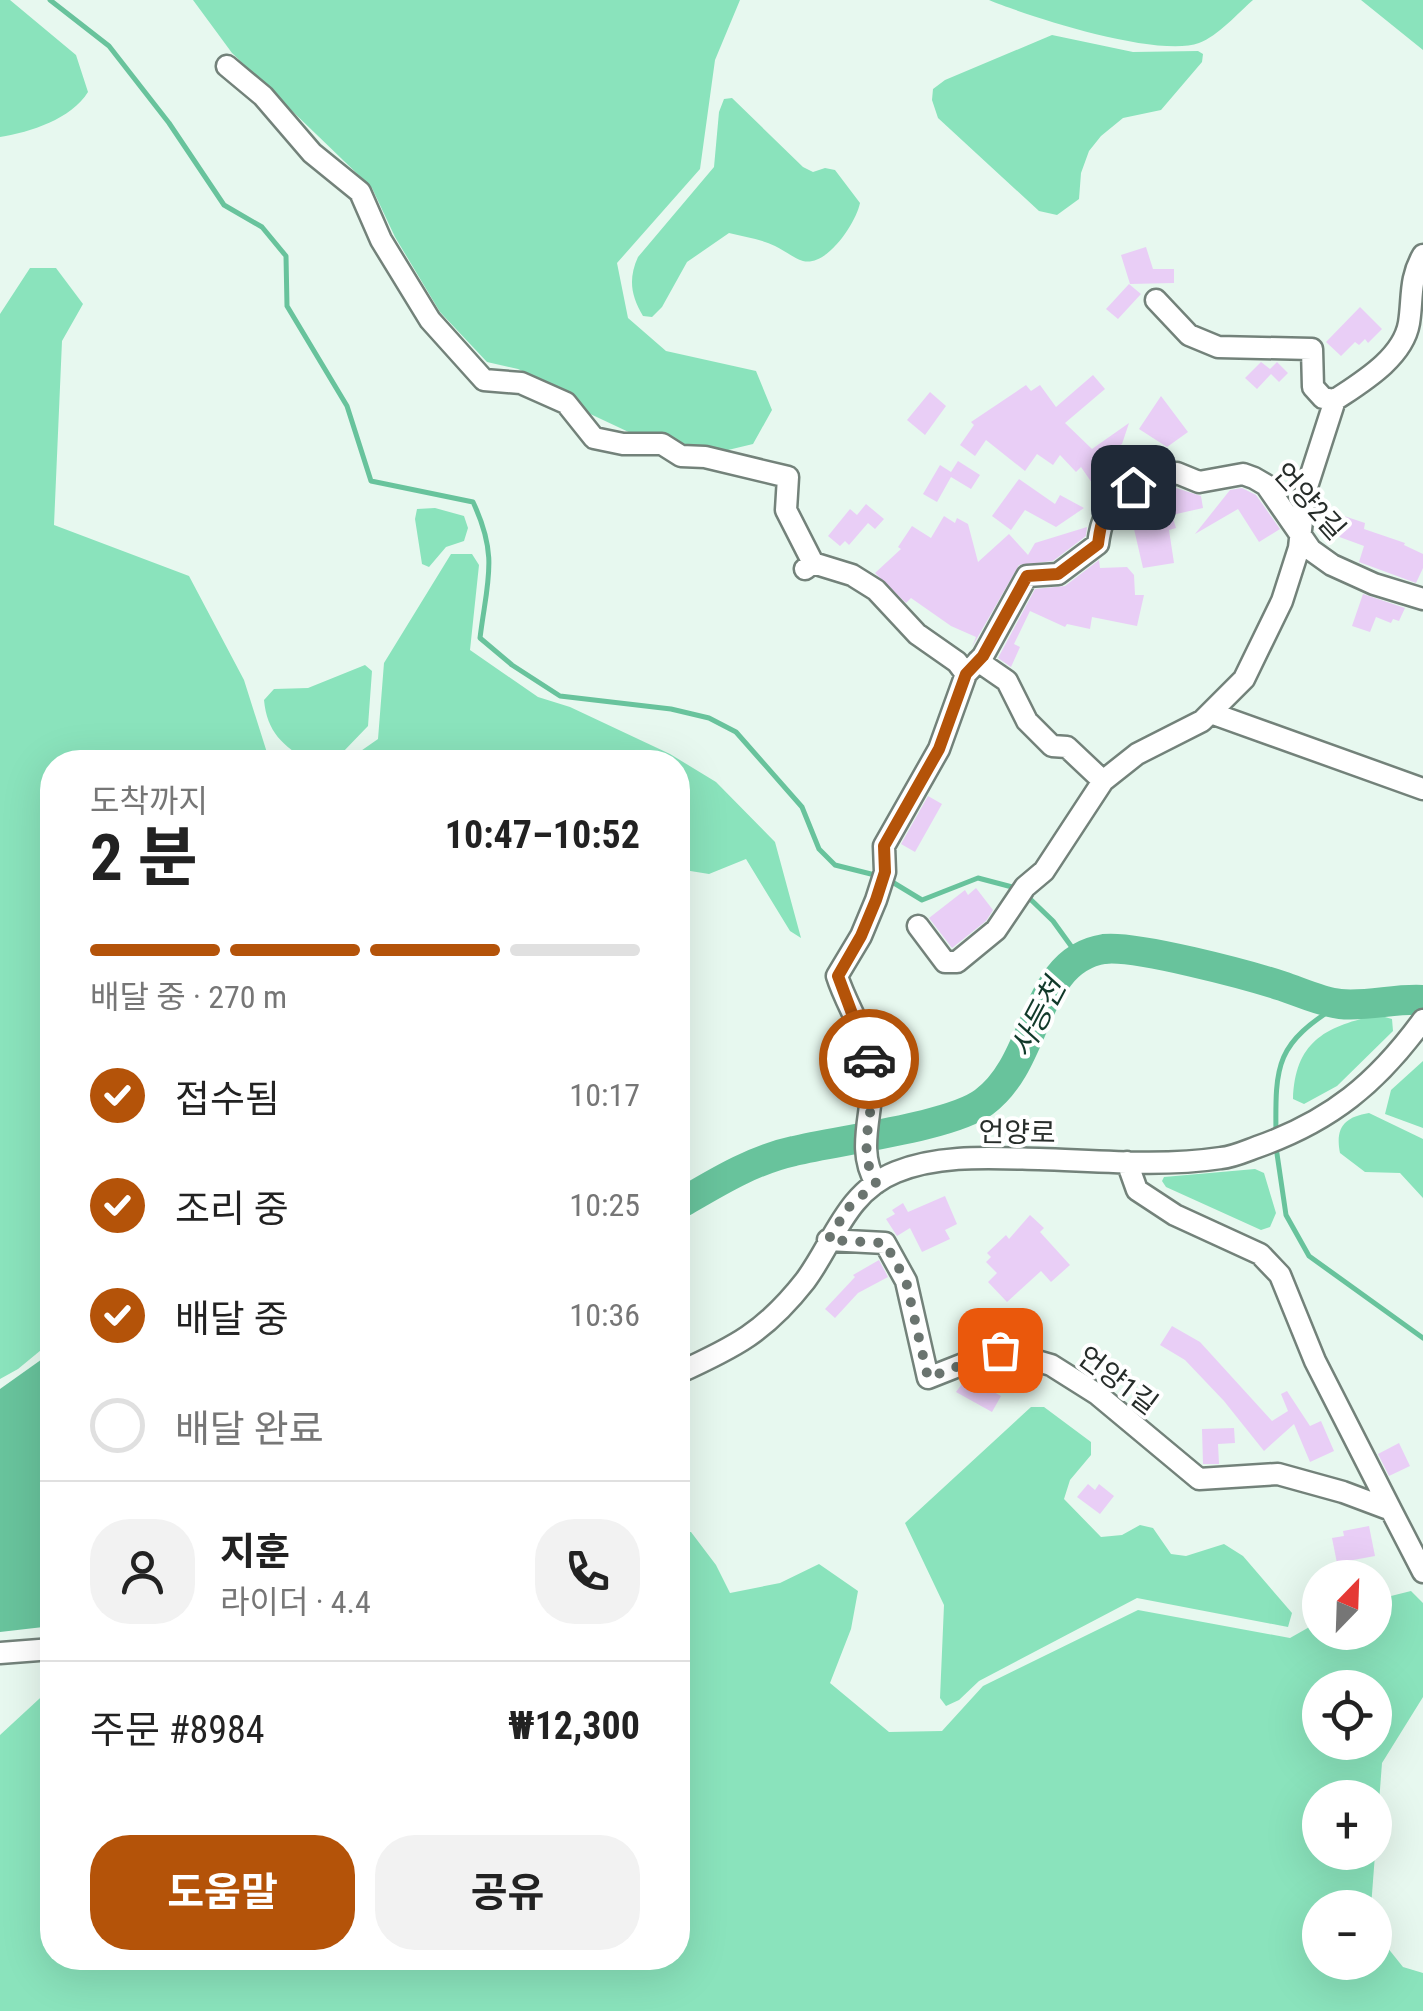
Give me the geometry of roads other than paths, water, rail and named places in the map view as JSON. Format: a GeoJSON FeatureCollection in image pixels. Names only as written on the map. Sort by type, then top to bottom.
{"type":"FeatureCollection","features":[{"type":"Feature","properties":{"kind":"street"},"geometry":{"type":"LineString","coordinates":[[228,66],[262,96],[312,154],[360,192],[381,240],[430,320],[484,380],[521,383],[566,403],[594,438],[623,444],[662,444],[681,456],[705,457],[788,478],[786,510],[808,567],[852,575],[876,590],[918,634],[958,662],[1006,681],[1027,721],[1052,746],[1066,747],[1104,781]]}},
{"type":"Feature","properties":{"kind":"street"},"geometry":{"type":"LineString","coordinates":[[918,926],[945,962],[957,962],[996,930],[1021,894],[1044,871],[1104,781],[1137,754],[1202,721],[1244,680],[1282,601],[1299,548],[1305,493],[1335,400],[1362,382],[1400,346],[1409,324],[1414,271],[1423,256]]}},
{"type":"Feature","properties":{"kind":"street"},"geometry":{"type":"LineString","coordinates":[[1156,300],[1189,335],[1218,347],[1312,349],[1313,387],[1323,398],[1335,400]]}},
{"type":"Feature","properties":{"kind":"street","name":"언양2길"},"geometry":{"type":"LineString","coordinates":[[876,1183],[864,1153],[872,1068],[838,976],[861,936],[883,877],[884,846],[939,749],[972,668],[1027,576],[1058,574],[1098,544],[1108,504],[1133,487],[1177,472],[1199,482],[1243,474],[1266,485],[1311,550],[1374,584],[1423,599]]}},
{"type":"Feature","properties":{"kind":"street"},"geometry":{"type":"LineString","coordinates":[[1211,713],[1423,789]]}},
{"type":"Feature","properties":{"kind":"street","name":"언양로"},"geometry":{"type":"LineString","coordinates":[[690,1368],[737,1347],[756,1332],[807,1278],[848,1208],[894,1173],[969,1158],[1127,1162],[1224,1158],[1277,1140],[1345,1104],[1379,1076],[1423,1020]]}},
{"type":"Feature","properties":{"kind":"street"},"geometry":{"type":"LineString","coordinates":[[1127,1162],[1137,1190],[1176,1215],[1260,1254],[1280,1275],[1315,1362],[1423,1572]]}},
{"type":"Feature","properties":{"kind":"street","name":"언양1길"},"geometry":{"type":"LineString","coordinates":[[828,1240],[885,1243],[906,1281],[928,1378],[1000,1350],[1051,1365],[1097,1394],[1199,1480],[1278,1474],[1392,1510]]}},
{"type":"Feature","properties":{"kind":"street"},"geometry":{"type":"LineString","coordinates":[[0,1653],[40,1650]]}},
{"type":"Feature","properties":{"kind":"waterway"},"geometry":{"type":"LineString","coordinates":[[50,0],[109,46],[169,123],[224,205],[262,227],[286,256],[287,306],[347,406],[371,481],[473,502],[486,538],[489,569],[480,638],[512,665],[560,696],[671,709],[709,718],[736,732],[802,807],[819,849],[835,865],[879,876]]}},
{"type":"Feature","properties":{"kind":"waterway"},"geometry":{"type":"LineString","coordinates":[[889,880],[922,900],[978,878],[1016,888]]}},
{"type":"Feature","properties":{"kind":"waterway"},"geometry":{"type":"LineString","coordinates":[[1025,894],[1053,921],[1079,957]]}},
{"type":"Feature","properties":{"kind":"waterway","name":"사등천"},"geometry":{"type":"LineString","coordinates":[[690,1198],[778,1155],[921,1126],[984,1102],[1016,1062],[1049,991],[1063,972],[1080,957],[1104,949],[1192,962],[1333,1003],[1423,1000]]}},
{"type":"Feature","properties":{"kind":"waterway"},"geometry":{"type":"LineString","coordinates":[[1276,1136],[1277,1090],[1284,1057],[1303,1031],[1340,1004]]}},
{"type":"Feature","properties":{"kind":"waterway"},"geometry":{"type":"LineString","coordinates":[[1276,1147],[1286,1215],[1309,1256],[1423,1338]]}}]}
